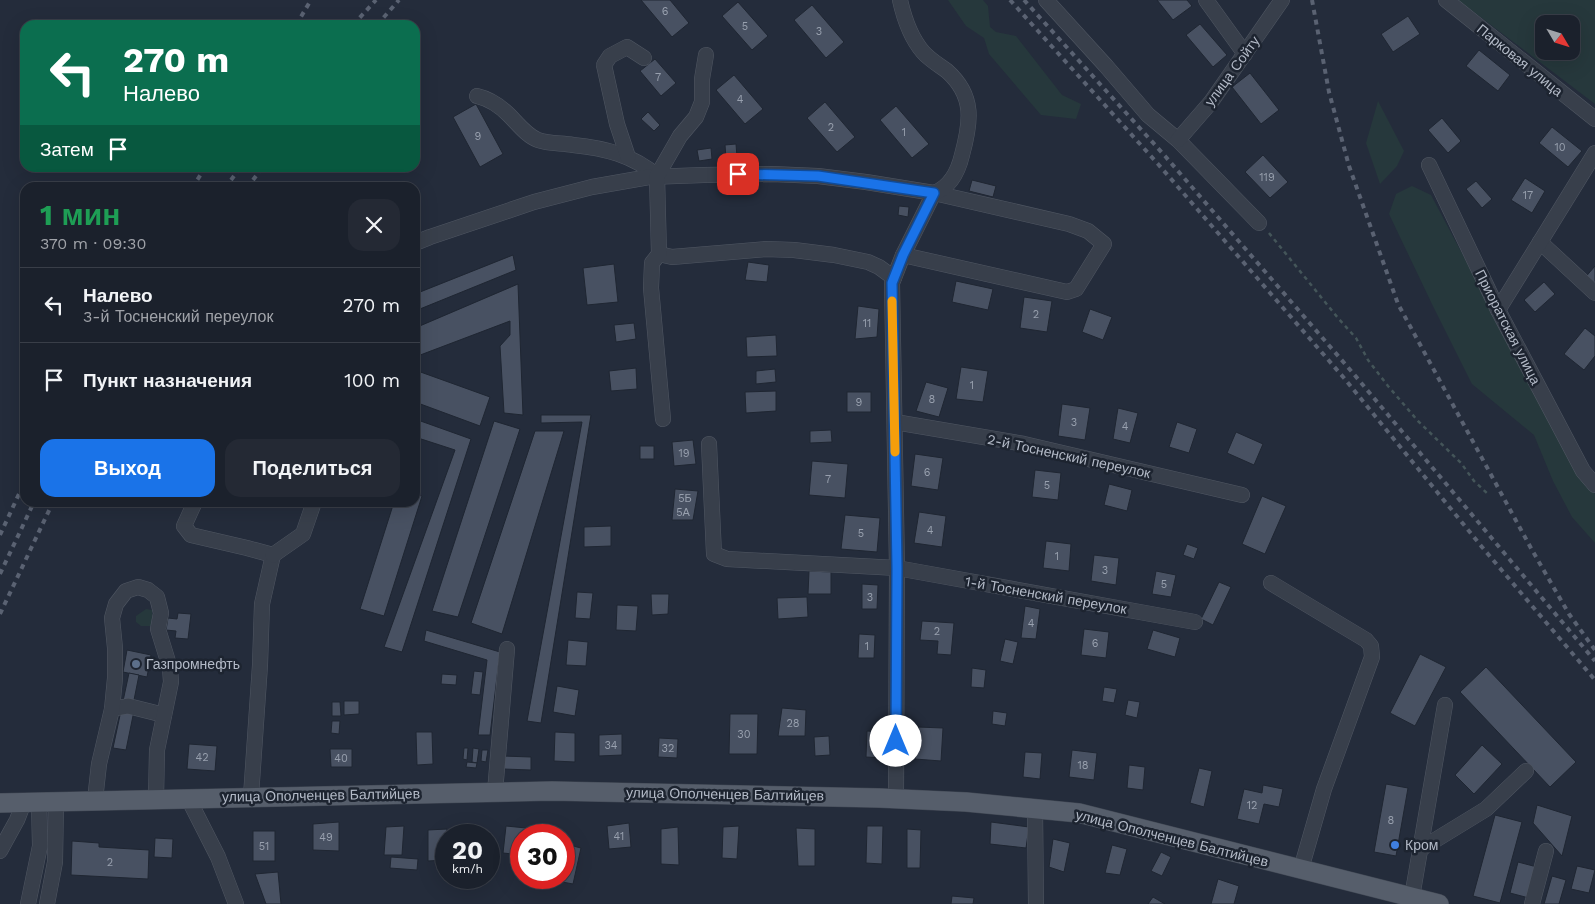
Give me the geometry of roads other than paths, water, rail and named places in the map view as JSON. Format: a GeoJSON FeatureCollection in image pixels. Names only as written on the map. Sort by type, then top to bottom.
{"type":"FeatureCollection","features":[{"type":"Feature","properties":{"kind":"main road","name":"улица Ополченцев Балтийцев"},"geometry":{"type":"LineString","coordinates":[[0,803],[251,796],[552,791],[896,798],[966,802],[1079,813],[1439,904]]}},
{"type":"Feature","properties":{"kind":"street"},"geometry":{"type":"LineString","coordinates":[[896,798],[897,568],[892,283],[903,255],[934,193],[943,190],[959,168],[967,136],[969,113],[967,98],[954,78],[930,59],[917,44],[900,0]]}},
{"type":"Feature","properties":{"kind":"street"},"geometry":{"type":"LineString","coordinates":[[1046,0],[1148,115],[1178,140],[1259,223]]}},
{"type":"Feature","properties":{"kind":"street"},"geometry":{"type":"LineString","coordinates":[[1206,0],[1245,54]]}},
{"type":"Feature","properties":{"kind":"street","name":"улица Сойту"},"geometry":{"type":"LineString","coordinates":[[1178,140],[1211,102],[1282,0]]}},
{"type":"Feature","properties":{"kind":"street","name":"Парковая улица"},"geometry":{"type":"LineString","coordinates":[[1446,0],[1595,119]]}},
{"type":"Feature","properties":{"kind":"street"},"geometry":{"type":"LineString","coordinates":[[628,157],[616,124],[604,65],[610,56],[627,47],[644,58]]}},
{"type":"Feature","properties":{"kind":"street"},"geometry":{"type":"LineString","coordinates":[[663,419],[651,288],[652,263],[659,254],[657,176],[680,136],[696,117],[702,102],[702,80],[706,55]]}},
{"type":"Feature","properties":{"kind":"street"},"geometry":{"type":"LineString","coordinates":[[477,96],[488,99],[496,104],[536,139],[614,151],[628,157],[657,176]]}},
{"type":"Feature","properties":{"kind":"street"},"geometry":{"type":"LineString","coordinates":[[1498,310],[1595,153]]}},
{"type":"Feature","properties":{"kind":"street","name":"Приоратская улица"},"geometry":{"type":"LineString","coordinates":[[1429,165],[1498,310],[1583,471],[1595,485]]}},
{"type":"Feature","properties":{"kind":"street"},"geometry":{"type":"LineString","coordinates":[[420,241],[534,202],[592,187],[657,176],[772,174],[818,176],[934,193],[1069,224],[1088,231],[1104,244],[1076,289],[1066,292],[903,255]]}},
{"type":"Feature","properties":{"kind":"street"},"geometry":{"type":"LineString","coordinates":[[1540,242],[1595,293]]}},
{"type":"Feature","properties":{"kind":"street"},"geometry":{"type":"LineString","coordinates":[[659,254],[672,257],[766,249],[794,250],[868,262],[879,267],[894,278]]}},
{"type":"Feature","properties":{"kind":"street","name":"2-й Тосненский переулок"},"geometry":{"type":"LineString","coordinates":[[895,422],[1024,444],[1242,496]]}},
{"type":"Feature","properties":{"kind":"street","name":"1-й Тосненский переулок"},"geometry":{"type":"LineString","coordinates":[[709,444],[714,554],[727,559],[897,568],[1195,622]]}},
{"type":"Feature","properties":{"kind":"street"},"geometry":{"type":"LineString","coordinates":[[193,507],[184,526],[191,534],[273,555]]}},
{"type":"Feature","properties":{"kind":"street"},"geometry":{"type":"LineString","coordinates":[[251,796],[262,604],[273,555],[303,534],[312,507]]}},
{"type":"Feature","properties":{"kind":"street"},"geometry":{"type":"LineString","coordinates":[[1271,583],[1366,640],[1371,646],[1372,657],[1324,789],[1301,869]]}},
{"type":"Feature","properties":{"kind":"street"},"geometry":{"type":"LineString","coordinates":[[95,800],[99,764],[112,709],[115,678],[112,618],[116,604],[126,592],[138,587],[148,590],[157,597],[161,613],[158,629],[170,668],[171,682],[157,750],[156,799]]}},
{"type":"Feature","properties":{"kind":"street"},"geometry":{"type":"LineString","coordinates":[[495,792],[507,649]]}},
{"type":"Feature","properties":{"kind":"street"},"geometry":{"type":"LineString","coordinates":[[112,709],[128,706],[164,715]]}},
{"type":"Feature","properties":{"kind":"street"},"geometry":{"type":"LineString","coordinates":[[1412,897],[1445,706]]}},
{"type":"Feature","properties":{"kind":"street"},"geometry":{"type":"LineString","coordinates":[[1419,850],[1486,809],[1526,771]]}},
{"type":"Feature","properties":{"kind":"street"},"geometry":{"type":"LineString","coordinates":[[188,798],[218,857],[236,904]]}},
{"type":"Feature","properties":{"kind":"street"},"geometry":{"type":"LineString","coordinates":[[0,851],[17,820],[40,802]]}},
{"type":"Feature","properties":{"kind":"street"},"geometry":{"type":"LineString","coordinates":[[28,904],[40,846],[40,802]]}},
{"type":"Feature","properties":{"kind":"street"},"geometry":{"type":"LineString","coordinates":[[40,802],[56,854],[47,904]]}},
{"type":"Feature","properties":{"kind":"street"},"geometry":{"type":"LineString","coordinates":[[1035,809],[1036,904]]}},
{"type":"Feature","properties":{"kind":"street"},"geometry":{"type":"LineString","coordinates":[[1532,904],[1546,851]]}},
{"type":"Feature","properties":{"kind":"railway"},"geometry":{"type":"LineString","coordinates":[[299,20],[311,0]]}},
{"type":"Feature","properties":{"kind":"railway"},"geometry":{"type":"LineString","coordinates":[[358,20],[376,0]]}},
{"type":"Feature","properties":{"kind":"railway"},"geometry":{"type":"LineString","coordinates":[[381,20],[399,0]]}},
{"type":"Feature","properties":{"kind":"railway"},"geometry":{"type":"LineString","coordinates":[[1010,0],[1158,164],[1344,378],[1482,547],[1595,680]]}},
{"type":"Feature","properties":{"kind":"railway"},"geometry":{"type":"LineString","coordinates":[[1024,0],[1165,156],[1352,372],[1595,661]]}},
{"type":"Feature","properties":{"kind":"railway"},"geometry":{"type":"LineString","coordinates":[[1312,0],[1329,92],[1349,166],[1398,304],[1532,550],[1569,614],[1595,650]]}},
{"type":"Feature","properties":{"kind":"railway"},"geometry":{"type":"LineString","coordinates":[[196,182],[202,172]]}},
{"type":"Feature","properties":{"kind":"railway"},"geometry":{"type":"LineString","coordinates":[[230,182],[237,172]]}},
{"type":"Feature","properties":{"kind":"railway"},"geometry":{"type":"LineString","coordinates":[[252,182],[259,172]]}},
{"type":"Feature","properties":{"kind":"railway"},"geometry":{"type":"LineString","coordinates":[[0,535],[20,492]]}},
{"type":"Feature","properties":{"kind":"railway"},"geometry":{"type":"LineString","coordinates":[[0,574],[32,507]]}},
{"type":"Feature","properties":{"kind":"railway"},"geometry":{"type":"LineString","coordinates":[[0,614],[51,507]]}},
{"type":"Feature","properties":{"kind":"place","name":"Газпромнефть"},"geometry":{"type":"Point","coordinates":[136,664]}},
{"type":"Feature","properties":{"kind":"place","name":"Кром"},"geometry":{"type":"Point","coordinates":[1395,845]}}]}
